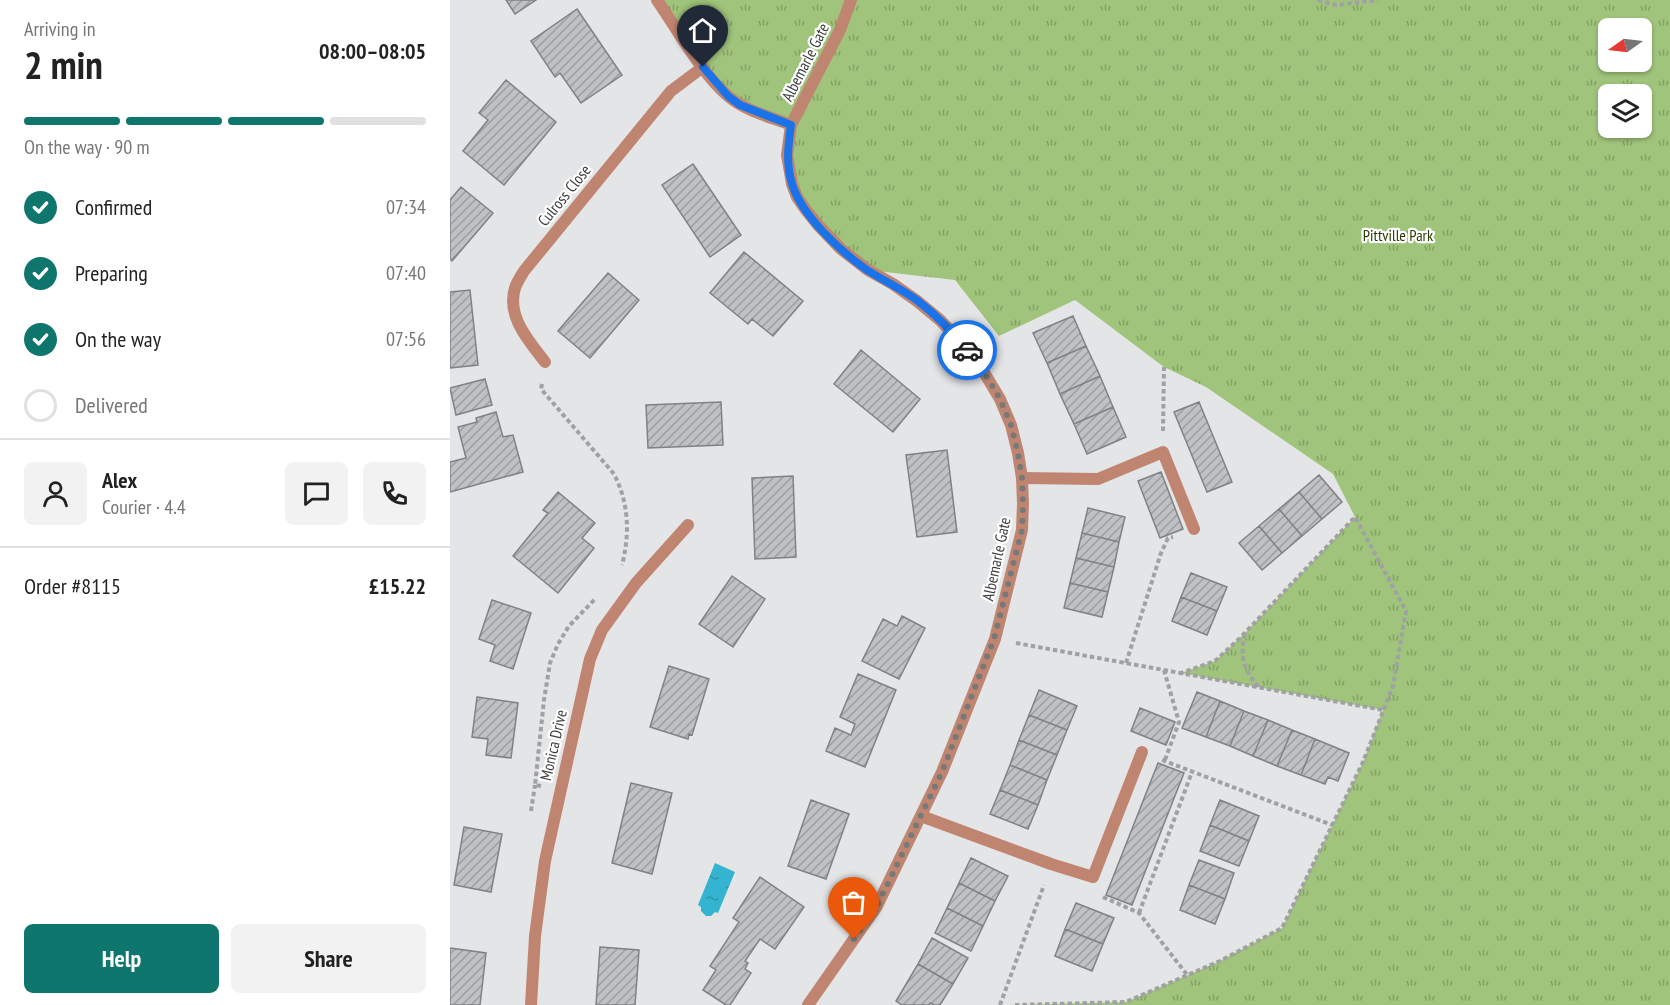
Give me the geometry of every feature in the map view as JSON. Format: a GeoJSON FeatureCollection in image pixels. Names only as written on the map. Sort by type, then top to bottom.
{"type":"FeatureCollection","features":[{"type":"Feature","properties":{"kind":"street"},"geometry":{"type":"LineString","coordinates":[[657,0],[703,67],[728,96],[740,105],[791,125]]}},
{"type":"Feature","properties":{"kind":"street","name":"Albemarle Gate"},"geometry":{"type":"LineString","coordinates":[[808,1005],[877,906],[942,772],[994,639],[1022,530],[1022,478],[1018,453],[1011,425],[1000,399],[982,369],[940,320],[917,301],[868,270],[841,249],[818,225],[797,197],[792,184],[787,155],[791,125],[840,30],[852,0]]}},
{"type":"Feature","properties":{"kind":"street","name":"Culross Close"},"geometry":{"type":"LineString","coordinates":[[545,362],[525,336],[516,317],[513,303],[515,289],[524,271],[671,91],[703,67]]}},
{"type":"Feature","properties":{"kind":"street"},"geometry":{"type":"LineString","coordinates":[[1022,478],[1098,479],[1163,452],[1194,529]]}},
{"type":"Feature","properties":{"kind":"street","name":"Monica Drive"},"geometry":{"type":"LineString","coordinates":[[531,1005],[535,936],[545,861],[590,659],[602,630],[636,583],[688,525]]}},
{"type":"Feature","properties":{"kind":"street"},"geometry":{"type":"LineString","coordinates":[[921,816],[1093,877],[1142,752]]}},
{"type":"Feature","properties":{"kind":"path"},"geometry":{"type":"LineString","coordinates":[[1318,0],[1336,5],[1378,0]]}},
{"type":"Feature","properties":{"kind":"path"},"geometry":{"type":"LineString","coordinates":[[545,362],[541,389],[614,474],[622,489],[627,527],[626,548],[620,571]]}},
{"type":"Feature","properties":{"kind":"path"},"geometry":{"type":"LineString","coordinates":[[1163,452],[1164,367]]}},
{"type":"Feature","properties":{"kind":"path"},"geometry":{"type":"LineString","coordinates":[[1015,1005],[1126,1002],[1220,962],[1282,928],[1363,762],[1393,686],[1406,611],[1355,517],[1245,633],[1215,661],[1181,673]]}},
{"type":"Feature","properties":{"kind":"path"},"geometry":{"type":"LineString","coordinates":[[1126,663],[1161,552],[1168,538],[1194,529]]}},
{"type":"Feature","properties":{"kind":"path"},"geometry":{"type":"LineString","coordinates":[[560,790],[535,785],[546,679],[558,644],[569,627],[598,595]]}},
{"type":"Feature","properties":{"kind":"path"},"geometry":{"type":"LineString","coordinates":[[1245,633],[1242,643],[1244,664],[1250,677],[1259,687]]}},
{"type":"Feature","properties":{"kind":"path"},"geometry":{"type":"LineString","coordinates":[[994,639],[1383,710]]}},
{"type":"Feature","properties":{"kind":"path"},"geometry":{"type":"LineString","coordinates":[[1164,670],[1179,723],[1164,761]]}},
{"type":"Feature","properties":{"kind":"path"},"geometry":{"type":"LineString","coordinates":[[1142,752],[1332,825]]}},
{"type":"Feature","properties":{"kind":"path"},"geometry":{"type":"LineString","coordinates":[[1139,913],[1192,772]]}},
{"type":"Feature","properties":{"kind":"path"},"geometry":{"type":"LineString","coordinates":[[1000,1005],[1051,864]]}},
{"type":"Feature","properties":{"kind":"path"},"geometry":{"type":"LineString","coordinates":[[1093,877],[1097,894],[1139,913],[1188,976]]}},
{"type":"Feature","properties":{"kind":"green space","name":"Pittville Park"},"geometry":{"type":"Polygon","coordinates":[[[657,0],[1670,0],[1670,1005],[1015,1005],[1126,1002],[1220,961],[1282,928],[1363,762],[1383,710],[1181,673],[1215,661],[1245,633],[1355,517],[1333,474],[1206,387],[1164,367],[1075,300],[999,336],[955,280],[868,270],[841,249],[792,184],[791,125],[728,96],[657,0]]]}},
{"type":"Feature","properties":{"kind":"water"},"geometry":{"type":"Polygon","coordinates":[[[715,863],[735,872],[718,913],[706,916],[698,905],[715,863]]]}},
{"type":"Feature","properties":{"kind":"building"},"geometry":{"type":"Polygon","coordinates":[[[506,0],[536,0],[515,14],[506,0]]]}},
{"type":"Feature","properties":{"kind":"building"},"geometry":{"type":"Polygon","coordinates":[[[577,9],[622,75],[581,103],[560,73],[555,77],[531,41],[577,9]]]}},
{"type":"Feature","properties":{"kind":"building"},"geometry":{"type":"Polygon","coordinates":[[[506,80],[556,122],[504,185],[463,151],[488,120],[479,113],[506,80]]]}},
{"type":"Feature","properties":{"kind":"building"},"geometry":{"type":"Polygon","coordinates":[[[693,164],[741,235],[710,257],[662,185],[693,164]]]}},
{"type":"Feature","properties":{"kind":"building"},"geometry":{"type":"Polygon","coordinates":[[[461,187],[493,213],[452,261],[450,259],[450,200],[461,187]]]}},
{"type":"Feature","properties":{"kind":"building"},"geometry":{"type":"Polygon","coordinates":[[[744,252],[803,301],[773,336],[752,319],[748,324],[710,293],[744,252]]]}},
{"type":"Feature","properties":{"kind":"building"},"geometry":{"type":"Polygon","coordinates":[[[608,273],[639,300],[590,358],[558,331],[608,273]]]}},
{"type":"Feature","properties":{"kind":"building"},"geometry":{"type":"Polygon","coordinates":[[[470,290],[478,365],[450,368],[450,292],[470,290]]]}},
{"type":"Feature","properties":{"kind":"building"},"geometry":{"type":"Polygon","coordinates":[[[1073,316],[1086,346],[1047,363],[1033,333],[1073,316]]]}},
{"type":"Feature","properties":{"kind":"building"},"geometry":{"type":"Polygon","coordinates":[[[1086,346],[1100,376],[1060,394],[1047,363],[1086,346]]]}},
{"type":"Feature","properties":{"kind":"building"},"geometry":{"type":"Polygon","coordinates":[[[861,350],[920,399],[893,432],[834,384],[861,350]]]}},
{"type":"Feature","properties":{"kind":"building"},"geometry":{"type":"Polygon","coordinates":[[[1100,376],[1113,407],[1074,424],[1060,394],[1100,376]]]}},
{"type":"Feature","properties":{"kind":"building"},"geometry":{"type":"Polygon","coordinates":[[[485,379],[492,405],[456,415],[450,388],[485,379]]]}},
{"type":"Feature","properties":{"kind":"building"},"geometry":{"type":"Polygon","coordinates":[[[721,402],[723,445],[648,448],[646,405],[721,402]]]}},
{"type":"Feature","properties":{"kind":"building"},"geometry":{"type":"Polygon","coordinates":[[[1199,402],[1232,482],[1207,492],[1174,412],[1199,402]]]}},
{"type":"Feature","properties":{"kind":"building"},"geometry":{"type":"Polygon","coordinates":[[[1113,407],[1126,437],[1087,454],[1074,424],[1113,407]]]}},
{"type":"Feature","properties":{"kind":"building"},"geometry":{"type":"Polygon","coordinates":[[[496,412],[503,437],[513,435],[523,472],[450,492],[450,462],[466,458],[458,427],[477,422],[476,418],[496,412]]]}},
{"type":"Feature","properties":{"kind":"building"},"geometry":{"type":"Polygon","coordinates":[[[947,450],[957,532],[917,537],[906,455],[947,450]]]}},
{"type":"Feature","properties":{"kind":"building"},"geometry":{"type":"Polygon","coordinates":[[[1161,472],[1183,529],[1160,538],[1138,481],[1161,472]]]}},
{"type":"Feature","properties":{"kind":"building"},"geometry":{"type":"Polygon","coordinates":[[[1319,475],[1342,502],[1322,519],[1299,492],[1319,475]]]}},
{"type":"Feature","properties":{"kind":"building"},"geometry":{"type":"Polygon","coordinates":[[[793,476],[796,557],[755,559],[752,478],[793,476]]]}},
{"type":"Feature","properties":{"kind":"building"},"geometry":{"type":"Polygon","coordinates":[[[558,492],[595,523],[582,538],[594,548],[558,593],[513,556],[548,513],[543,510],[558,492]]]}},
{"type":"Feature","properties":{"kind":"building"},"geometry":{"type":"Polygon","coordinates":[[[1299,492],[1322,519],[1302,536],[1279,509],[1299,492]]]}},
{"type":"Feature","properties":{"kind":"building"},"geometry":{"type":"Polygon","coordinates":[[[1088,508],[1125,517],[1119,542],[1082,533],[1088,508]]]}},
{"type":"Feature","properties":{"kind":"building"},"geometry":{"type":"Polygon","coordinates":[[[1279,509],[1302,536],[1282,553],[1259,526],[1279,509]]]}},
{"type":"Feature","properties":{"kind":"building"},"geometry":{"type":"Polygon","coordinates":[[[1259,526],[1282,553],[1262,570],[1239,543],[1259,526]]]}},
{"type":"Feature","properties":{"kind":"building"},"geometry":{"type":"Polygon","coordinates":[[[1082,533],[1119,542],[1114,567],[1076,558],[1082,533]]]}},
{"type":"Feature","properties":{"kind":"building"},"geometry":{"type":"Polygon","coordinates":[[[1076,558],[1114,567],[1108,592],[1070,583],[1076,558]]]}},
{"type":"Feature","properties":{"kind":"building"},"geometry":{"type":"Polygon","coordinates":[[[1191,573],[1227,587],[1217,611],[1181,597],[1191,573]]]}},
{"type":"Feature","properties":{"kind":"building"},"geometry":{"type":"Polygon","coordinates":[[[732,576],[765,599],[733,647],[699,624],[732,576]]]}},
{"type":"Feature","properties":{"kind":"building"},"geometry":{"type":"Polygon","coordinates":[[[1070,583],[1108,592],[1102,617],[1064,608],[1070,583]]]}},
{"type":"Feature","properties":{"kind":"building"},"geometry":{"type":"Polygon","coordinates":[[[1181,597],[1217,611],[1207,635],[1172,621],[1181,597]]]}},
{"type":"Feature","properties":{"kind":"building"},"geometry":{"type":"Polygon","coordinates":[[[492,600],[531,613],[513,669],[490,661],[495,645],[479,639],[492,600]]]}},
{"type":"Feature","properties":{"kind":"building"},"geometry":{"type":"Polygon","coordinates":[[[902,616],[925,628],[899,679],[862,661],[883,619],[897,626],[902,616]]]}},
{"type":"Feature","properties":{"kind":"building"},"geometry":{"type":"Polygon","coordinates":[[[669,666],[709,679],[692,735],[689,734],[688,739],[650,727],[669,666]]]}},
{"type":"Feature","properties":{"kind":"building"},"geometry":{"type":"Polygon","coordinates":[[[858,674],[896,690],[865,767],[826,751],[835,728],[851,735],[855,724],[840,717],[858,674]]]}},
{"type":"Feature","properties":{"kind":"building"},"geometry":{"type":"Polygon","coordinates":[[[1039,690],[1077,706],[1067,730],[1029,715],[1039,690]]]}},
{"type":"Feature","properties":{"kind":"building"},"geometry":{"type":"Polygon","coordinates":[[[1197,692],[1220,701],[1206,737],[1182,728],[1197,692]]]}},
{"type":"Feature","properties":{"kind":"building"},"geometry":{"type":"Polygon","coordinates":[[[477,697],[518,703],[511,758],[486,755],[488,739],[472,737],[477,697]]]}},
{"type":"Feature","properties":{"kind":"building"},"geometry":{"type":"Polygon","coordinates":[[[1220,701],[1244,711],[1230,746],[1206,737],[1220,701]]]}},
{"type":"Feature","properties":{"kind":"building"},"geometry":{"type":"Polygon","coordinates":[[[1140,708],[1175,722],[1166,745],[1131,731],[1140,708]]]}},
{"type":"Feature","properties":{"kind":"building"},"geometry":{"type":"Polygon","coordinates":[[[1244,711],[1268,720],[1253,756],[1230,746],[1244,711]]]}},
{"type":"Feature","properties":{"kind":"building"},"geometry":{"type":"Polygon","coordinates":[[[1029,715],[1067,730],[1057,755],[1019,740],[1029,715]]]}},
{"type":"Feature","properties":{"kind":"building"},"geometry":{"type":"Polygon","coordinates":[[[1268,720],[1292,730],[1277,766],[1253,756],[1268,720]]]}},
{"type":"Feature","properties":{"kind":"building"},"geometry":{"type":"Polygon","coordinates":[[[1292,730],[1315,739],[1301,775],[1277,766],[1292,730]]]}},
{"type":"Feature","properties":{"kind":"building"},"geometry":{"type":"Polygon","coordinates":[[[1315,739],[1349,753],[1338,781],[1328,777],[1325,784],[1301,775],[1315,739]]]}},
{"type":"Feature","properties":{"kind":"building"},"geometry":{"type":"Polygon","coordinates":[[[1019,740],[1057,755],[1047,780],[1010,765],[1019,740]]]}},
{"type":"Feature","properties":{"kind":"building"},"geometry":{"type":"Polygon","coordinates":[[[1158,763],[1184,773],[1132,905],[1106,895],[1158,763]]]}},
{"type":"Feature","properties":{"kind":"building"},"geometry":{"type":"Polygon","coordinates":[[[1010,765],[1047,780],[1038,805],[1000,790],[1010,765]]]}},
{"type":"Feature","properties":{"kind":"building"},"geometry":{"type":"Polygon","coordinates":[[[631,783],[672,793],[652,874],[612,863],[631,783]]]}},
{"type":"Feature","properties":{"kind":"building"},"geometry":{"type":"Polygon","coordinates":[[[1000,790],[1038,805],[1028,829],[990,814],[1000,790]]]}},
{"type":"Feature","properties":{"kind":"building"},"geometry":{"type":"Polygon","coordinates":[[[811,800],[849,814],[826,879],[788,866],[811,800]]]}},
{"type":"Feature","properties":{"kind":"building"},"geometry":{"type":"Polygon","coordinates":[[[1220,800],[1259,816],[1249,841],[1210,825],[1220,800]]]}},
{"type":"Feature","properties":{"kind":"building"},"geometry":{"type":"Polygon","coordinates":[[[1210,825],[1249,841],[1239,866],[1200,851],[1210,825]]]}},
{"type":"Feature","properties":{"kind":"building"},"geometry":{"type":"Polygon","coordinates":[[[464,827],[502,834],[491,892],[454,885],[464,827]]]}},
{"type":"Feature","properties":{"kind":"building"},"geometry":{"type":"Polygon","coordinates":[[[971,858],[1008,876],[995,901],[959,883],[971,858]]]}},
{"type":"Feature","properties":{"kind":"building"},"geometry":{"type":"Polygon","coordinates":[[[1199,860],[1234,873],[1225,899],[1189,885],[1199,860]]]}},
{"type":"Feature","properties":{"kind":"building"},"geometry":{"type":"Polygon","coordinates":[[[760,877],[804,907],[775,949],[760,939],[745,961],[748,963],[745,969],[751,973],[730,1005],[726,1005],[703,990],[716,970],[710,966],[739,922],[733,918],[760,877]]]}},
{"type":"Feature","properties":{"kind":"building"},"geometry":{"type":"Polygon","coordinates":[[[959,883],[995,901],[983,926],[947,908],[959,883]]]}},
{"type":"Feature","properties":{"kind":"building"},"geometry":{"type":"Polygon","coordinates":[[[1189,885],[1225,899],[1215,924],[1180,910],[1189,885]]]}},
{"type":"Feature","properties":{"kind":"building"},"geometry":{"type":"Polygon","coordinates":[[[1076,903],[1114,918],[1103,944],[1065,929],[1076,903]]]}},
{"type":"Feature","properties":{"kind":"building"},"geometry":{"type":"Polygon","coordinates":[[[947,908],[983,926],[971,951],[935,933],[947,908]]]}},
{"type":"Feature","properties":{"kind":"building"},"geometry":{"type":"Polygon","coordinates":[[[1065,929],[1103,944],[1092,971],[1055,956],[1065,929]]]}},
{"type":"Feature","properties":{"kind":"building"},"geometry":{"type":"Polygon","coordinates":[[[932,938],[968,958],[953,984],[918,964],[932,938]]]}},
{"type":"Feature","properties":{"kind":"building"},"geometry":{"type":"Polygon","coordinates":[[[600,947],[639,950],[635,1005],[596,1005],[600,947]]]}},
{"type":"Feature","properties":{"kind":"building"},"geometry":{"type":"Polygon","coordinates":[[[450,948],[486,953],[480,1005],[450,1005],[450,948]]]}},
{"type":"Feature","properties":{"kind":"building"},"geometry":{"type":"Polygon","coordinates":[[[918,964],[953,984],[940,1005],[930,1003],[929,1005],[902,1005],[896,1001],[918,964]]]}},
{"type":"Feature","properties":{"kind":"way so far"},"geometry":{"type":"LineString","coordinates":[[854,939],[877,906],[942,772],[994,639],[1022,530],[1022,478],[1011,425],[1000,399],[982,369],[967,350]]}},
{"type":"Feature","properties":{"kind":"route"},"geometry":{"type":"LineString","coordinates":[[703,67],[728,96],[740,105],[791,125],[787,155],[792,184],[797,197],[818,225],[841,249],[868,270],[917,301],[940,320],[967,350]]}}]}
